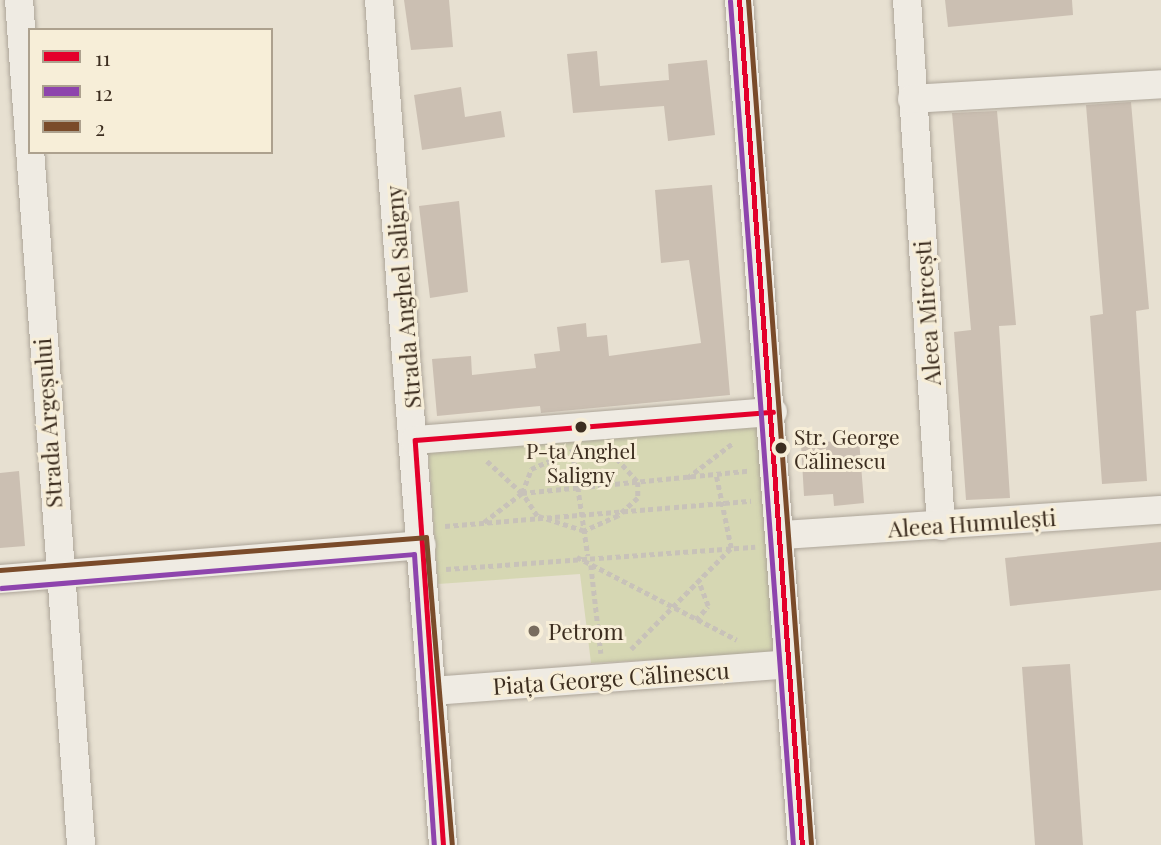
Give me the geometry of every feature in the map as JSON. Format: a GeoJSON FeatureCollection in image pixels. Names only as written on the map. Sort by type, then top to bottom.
{"type":"FeatureCollection","features":[{"type":"Feature","properties":{"kind":"street","name":"Strada Argeșului"},"geometry":{"type":"LineString","coordinates":[[19,0],[28,129]]}},
{"type":"Feature","properties":{"kind":"street","name":"Strada Anghel Saligny"},"geometry":{"type":"LineString","coordinates":[[379,0],[415,440],[428,536],[433,691],[443,845]]}},
{"type":"Feature","properties":{"kind":"street"},"geometry":{"type":"LineString","coordinates":[[739,0],[777,467],[772,541],[788,664],[802,845]]}},
{"type":"Feature","properties":{"kind":"street","name":"Aleea Mircești"},"geometry":{"type":"LineString","coordinates":[[907,0],[941,526]]}},
{"type":"Feature","properties":{"kind":"street"},"geometry":{"type":"LineString","coordinates":[[912,99],[1161,84]]}},
{"type":"Feature","properties":{"kind":"street","name":"Strada Argeșului"},"geometry":{"type":"LineString","coordinates":[[30,154],[81,845]]}},
{"type":"Feature","properties":{"kind":"street"},"geometry":{"type":"LineString","coordinates":[[415,440],[773,412]]}},
{"type":"Feature","properties":{"kind":"street","name":"Aleea Humulești"},"geometry":{"type":"LineString","coordinates":[[772,541],[1161,510]]}},
{"type":"Feature","properties":{"kind":"street"},"geometry":{"type":"LineString","coordinates":[[0,579],[428,536]]}},
{"type":"Feature","properties":{"kind":"street","name":"Piața George Călinescu"},"geometry":{"type":"LineString","coordinates":[[433,691],[788,664]]}},
{"type":"Feature","properties":{"kind":"path"},"geometry":{"type":"LineString","coordinates":[[687,478],[773,412]]}},
{"type":"Feature","properties":{"kind":"path"},"geometry":{"type":"LineString","coordinates":[[572,443],[588,556]]}},
{"type":"Feature","properties":{"kind":"path"},"geometry":{"type":"LineString","coordinates":[[476,452],[522,493],[541,518],[584,531],[623,511],[638,498],[638,482],[611,452],[572,451],[531,469],[522,493],[483,523]]}},
{"type":"Feature","properties":{"kind":"path"},"geometry":{"type":"LineString","coordinates":[[522,493],[777,467]]}},
{"type":"Feature","properties":{"kind":"path"},"geometry":{"type":"LineString","coordinates":[[716,475],[731,548]]}},
{"type":"Feature","properties":{"kind":"path"},"geometry":{"type":"LineString","coordinates":[[428,536],[483,523],[757,500]]}},
{"type":"Feature","properties":{"kind":"path"},"geometry":{"type":"LineString","coordinates":[[435,570],[575,556],[731,548],[772,541]]}},
{"type":"Feature","properties":{"kind":"path"},"geometry":{"type":"LineString","coordinates":[[604,678],[670,607],[699,582],[731,548]]}},
{"type":"Feature","properties":{"kind":"path"},"geometry":{"type":"LineString","coordinates":[[575,556],[742,642]]}},
{"type":"Feature","properties":{"kind":"path"},"geometry":{"type":"LineString","coordinates":[[591,565],[604,678]]}},
{"type":"Feature","properties":{"kind":"path"},"geometry":{"type":"LineString","coordinates":[[696,620],[708,606],[699,582]]}},
{"type":"Feature","properties":{"kind":"green space"},"geometry":{"type":"Polygon","coordinates":[[[764,421],[777,653],[591,663],[580,574],[438,584],[428,445],[764,421]]]}},
{"type":"Feature","properties":{"kind":"building"},"geometry":{"type":"Polygon","coordinates":[[[404,0],[449,0],[453,47],[411,50],[404,0]]]}},
{"type":"Feature","properties":{"kind":"building"},"geometry":{"type":"Polygon","coordinates":[[[945,0],[1072,0],[1073,15],[948,27],[945,0]]]}},
{"type":"Feature","properties":{"kind":"building"},"geometry":{"type":"Polygon","coordinates":[[[597,51],[600,86],[669,80],[668,64],[707,60],[715,135],[668,141],[664,106],[573,113],[567,54],[597,51]]]}},
{"type":"Feature","properties":{"kind":"building"},"geometry":{"type":"Polygon","coordinates":[[[461,87],[465,117],[501,111],[505,137],[422,150],[414,95],[461,87]]]}},
{"type":"Feature","properties":{"kind":"building"},"geometry":{"type":"Polygon","coordinates":[[[1131,102],[1149,309],[1136,311],[1147,481],[1102,484],[1090,316],[1103,314],[1086,105],[1131,102]]]}},
{"type":"Feature","properties":{"kind":"building"},"geometry":{"type":"Polygon","coordinates":[[[997,111],[1016,325],[999,326],[1010,498],[966,500],[954,332],[971,330],[952,113],[997,111]]]}},
{"type":"Feature","properties":{"kind":"building"},"geometry":{"type":"Polygon","coordinates":[[[712,185],[730,395],[541,413],[540,406],[437,416],[432,359],[471,356],[472,375],[536,368],[534,354],[560,351],[557,327],[586,323],[587,337],[607,335],[609,356],[701,343],[689,260],[661,263],[655,190],[712,185]]]}},
{"type":"Feature","properties":{"kind":"building"},"geometry":{"type":"Polygon","coordinates":[[[459,201],[468,292],[430,298],[419,206],[459,201]]]}},
{"type":"Feature","properties":{"kind":"building"},"geometry":{"type":"Polygon","coordinates":[[[859,439],[864,503],[834,506],[833,494],[804,496],[801,444],[859,439]]]}},
{"type":"Feature","properties":{"kind":"building"},"geometry":{"type":"Polygon","coordinates":[[[19,471],[25,546],[0,548],[0,473],[19,471]]]}},
{"type":"Feature","properties":{"kind":"building"},"geometry":{"type":"Polygon","coordinates":[[[1161,542],[1161,590],[1010,606],[1005,558],[1161,542]]]}},
{"type":"Feature","properties":{"kind":"building"},"geometry":{"type":"Polygon","coordinates":[[[1070,664],[1083,845],[1035,845],[1022,667],[1070,664]]]}},
{"type":"Feature","properties":{"kind":"transit line","name":"11"},"geometry":{"type":"LineString","coordinates":[[739,0],[802,845]]}},
{"type":"Feature","properties":{"kind":"transit line","name":"2"},"geometry":{"type":"LineString","coordinates":[[748,0],[811,844]]}},
{"type":"Feature","properties":{"kind":"transit line","name":"12"},"geometry":{"type":"LineString","coordinates":[[730,1],[793,845]]}},
{"type":"Feature","properties":{"kind":"transit line","name":"11"},"geometry":{"type":"LineString","coordinates":[[443,845],[415,440],[773,412]]}},
{"type":"Feature","properties":{"kind":"transit line","name":"2"},"geometry":{"type":"LineString","coordinates":[[0,570],[426,537],[452,844]]}},
{"type":"Feature","properties":{"kind":"transit line","name":"12"},"geometry":{"type":"LineString","coordinates":[[1,588],[414,554],[434,845]]}},
{"type":"Feature","properties":{"kind":"place","name":"P-ța Anghel Saligny"},"geometry":{"type":"Point","coordinates":[581,427]}},
{"type":"Feature","properties":{"kind":"place","name":"Str. George Călinescu"},"geometry":{"type":"Point","coordinates":[781,448]}},
{"type":"Feature","properties":{"kind":"place","name":"Petrom"},"geometry":{"type":"Point","coordinates":[534,631]}}]}
